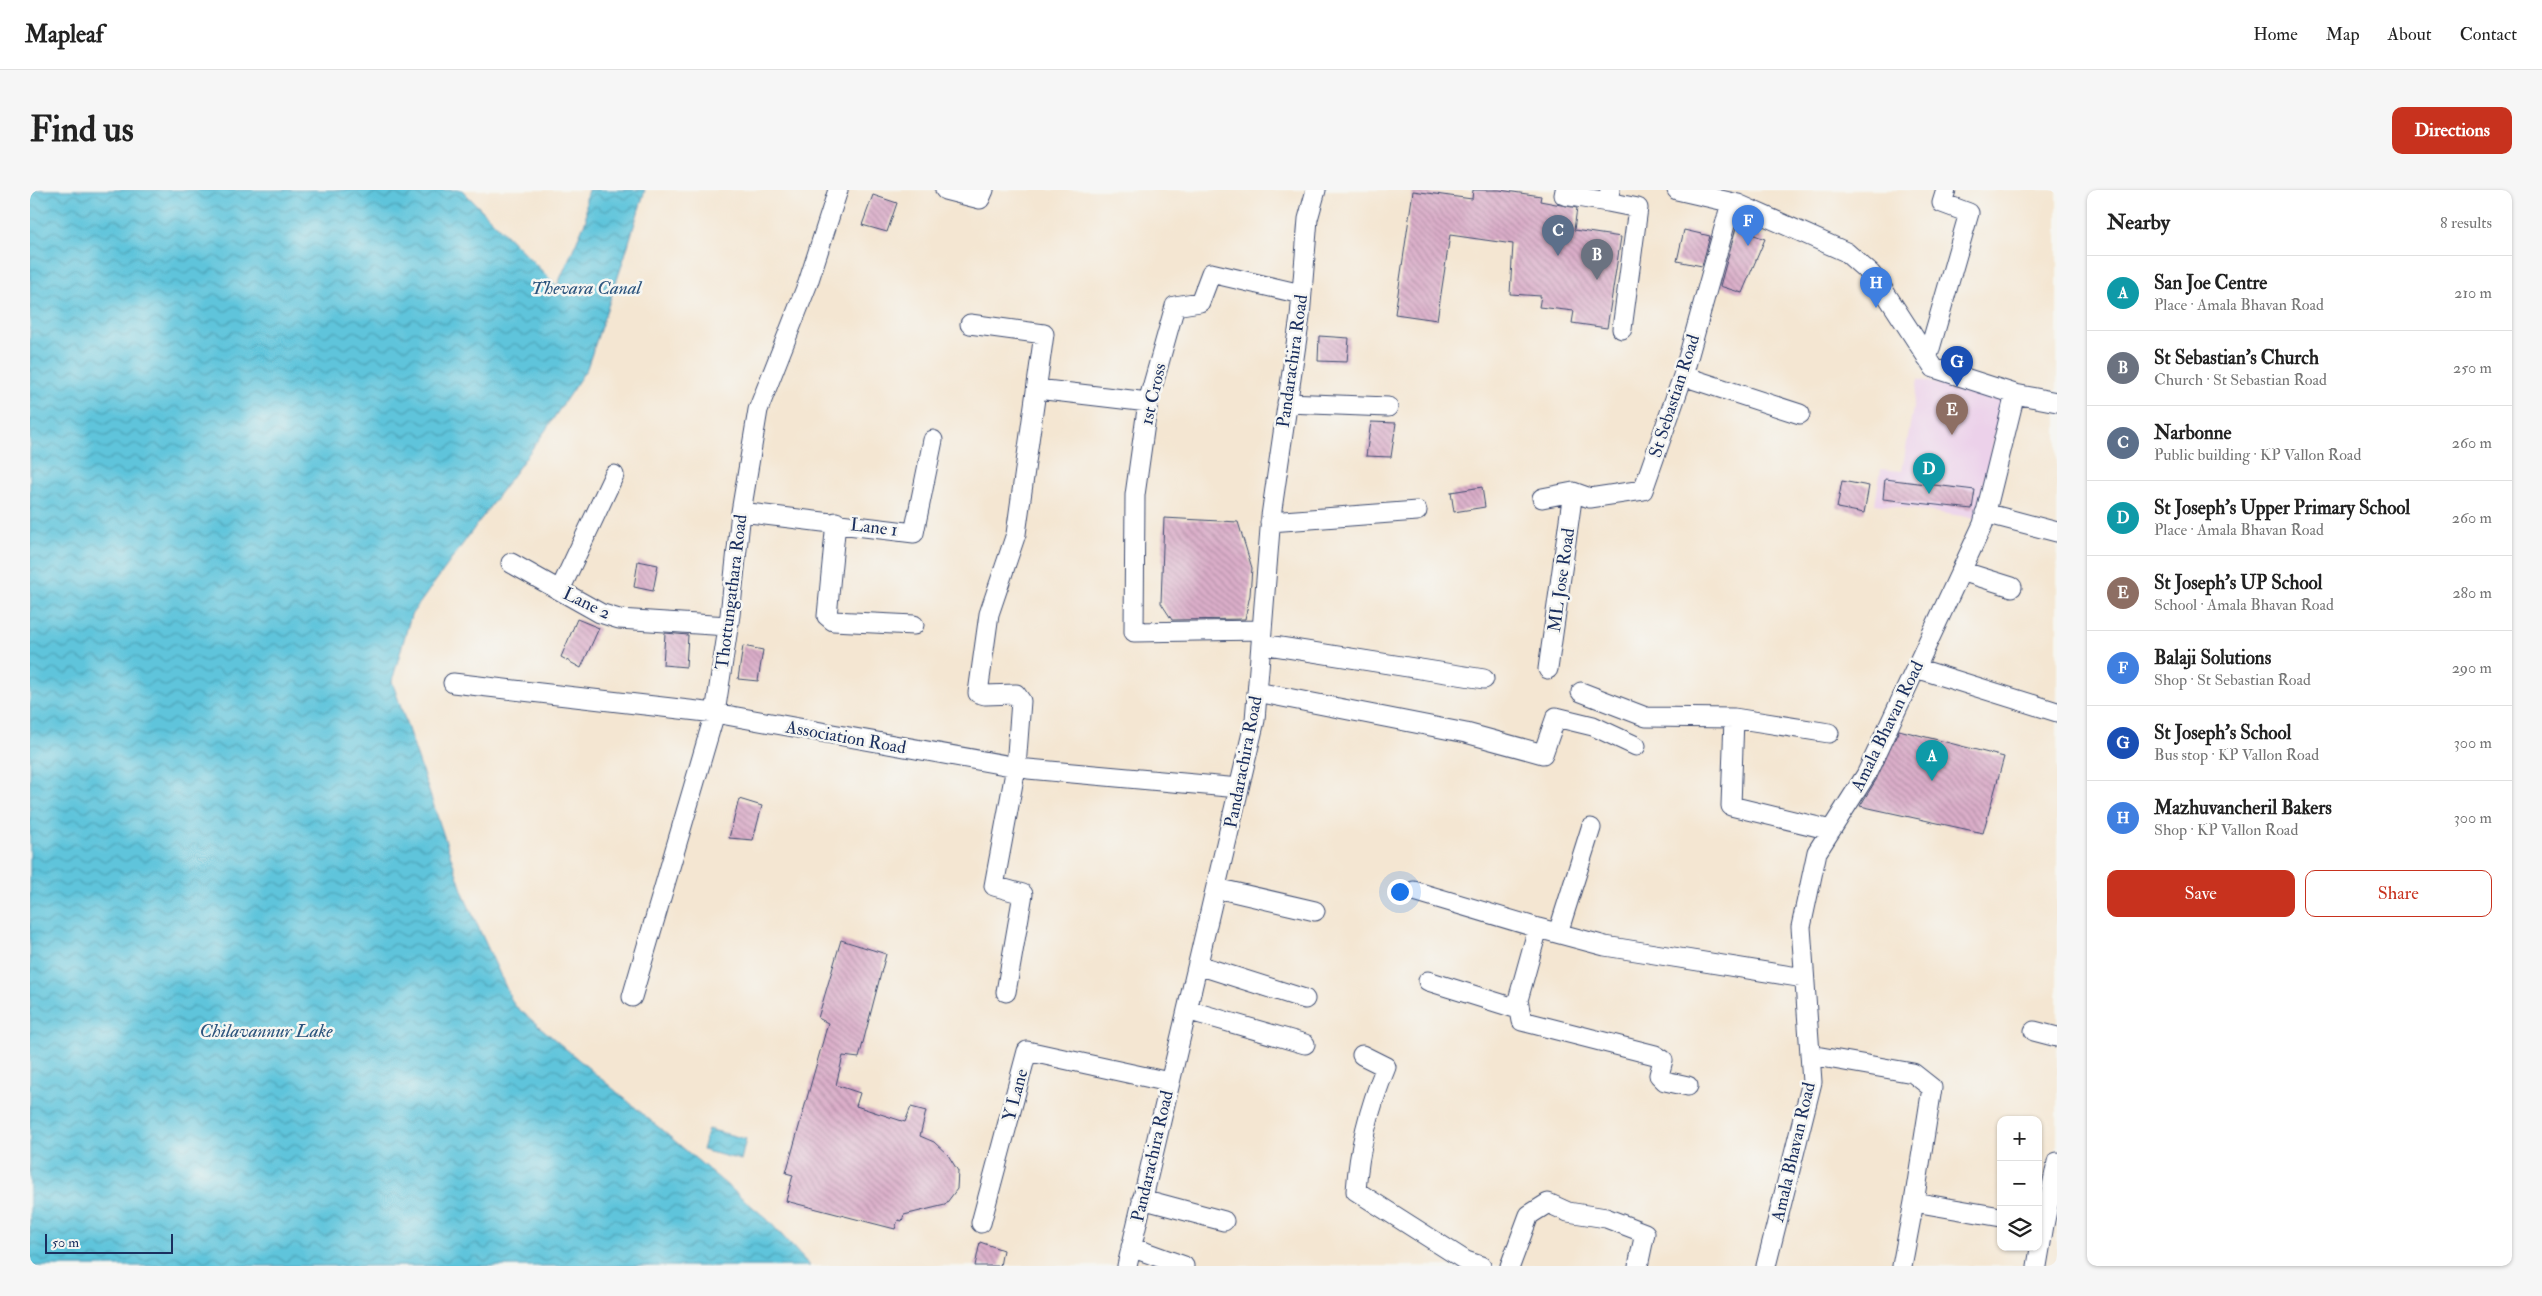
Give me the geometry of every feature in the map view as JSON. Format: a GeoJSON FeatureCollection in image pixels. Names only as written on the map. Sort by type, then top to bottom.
{"type":"FeatureCollection","features":[{"type":"Feature","properties":{"kind":"street","name":"Thottungathara Road"},"geometry":{"type":"LineString","coordinates":[[632,997],[715,713],[728,626],[741,512],[758,410],[808,283],[838,190]]}},
{"type":"Feature","properties":{"kind":"street"},"geometry":{"type":"LineString","coordinates":[[945,190],[980,198],[984,190]]}},
{"type":"Feature","properties":{"kind":"street","name":"Pandarachira Road"},"geometry":{"type":"LineString","coordinates":[[1127,1266],[1255,720],[1270,522],[1301,294],[1308,219],[1316,190]]}},
{"type":"Feature","properties":{"kind":"street"},"geometry":{"type":"LineString","coordinates":[[1565,190],[1564,195],[1609,196],[1638,208],[1622,329]]}},
{"type":"Feature","properties":{"kind":"street"},"geometry":{"type":"LineString","coordinates":[[1676,190],[1737,199],[1846,252],[1871,274],[1884,291],[1934,368],[2014,394],[2057,402]]}},
{"type":"Feature","properties":{"kind":"street"},"geometry":{"type":"LineString","coordinates":[[1927,359],[1969,213],[1942,203],[1946,190]]}},
{"type":"Feature","properties":{"kind":"street","name":"St Sebastian Road"},"geometry":{"type":"LineString","coordinates":[[1542,498],[1573,492],[1590,498],[1643,490],[1683,376],[1737,199]]}},
{"type":"Feature","properties":{"kind":"street","name":"1st Cross"},"geometry":{"type":"LineString","coordinates":[[1262,637],[1134,632],[1135,495],[1148,402],[1175,306],[1200,302],[1211,273],[1301,294]]}},
{"type":"Feature","properties":{"kind":"street"},"geometry":{"type":"LineString","coordinates":[[970,324],[1044,334],[1016,534],[988,614],[978,693],[986,695],[1016,694],[1021,700],[1016,767],[994,886],[1022,894],[1006,992]]}},
{"type":"Feature","properties":{"kind":"street"},"geometry":{"type":"LineString","coordinates":[[1683,376],[1800,414]]}},
{"type":"Feature","properties":{"kind":"street"},"geometry":{"type":"LineString","coordinates":[[1037,389],[1148,402]]}},
{"type":"Feature","properties":{"kind":"street","name":"Amala Bhavan Road"},"geometry":{"type":"LineString","coordinates":[[1766,1266],[1812,1082],[1801,926],[1816,852],[1866,775],[1983,524],[2014,394]]}},
{"type":"Feature","properties":{"kind":"street"},"geometry":{"type":"LineString","coordinates":[[1287,403],[1388,407]]}},
{"type":"Feature","properties":{"kind":"street","name":"Lane 1"},"geometry":{"type":"LineString","coordinates":[[741,512],[836,522],[914,533],[933,440]]}},
{"type":"Feature","properties":{"kind":"street"},"geometry":{"type":"LineString","coordinates":[[560,590],[614,476]]}},
{"type":"Feature","properties":{"kind":"street","name":"ML Jose Road"},"geometry":{"type":"LineString","coordinates":[[1548,669],[1573,492]]}},
{"type":"Feature","properties":{"kind":"street"},"geometry":{"type":"LineString","coordinates":[[1270,522],[1417,511]]}},
{"type":"Feature","properties":{"kind":"street"},"geometry":{"type":"LineString","coordinates":[[1985,513],[2057,532]]}},
{"type":"Feature","properties":{"kind":"street"},"geometry":{"type":"LineString","coordinates":[[836,522],[827,616],[833,620],[914,624]]}},
{"type":"Feature","properties":{"kind":"street","name":"Lane 2"},"geometry":{"type":"LineString","coordinates":[[511,563],[600,613],[620,618],[728,626]]}},
{"type":"Feature","properties":{"kind":"street"},"geometry":{"type":"LineString","coordinates":[[1961,571],[2012,587]]}},
{"type":"Feature","properties":{"kind":"street"},"geometry":{"type":"LineString","coordinates":[[1262,637],[1484,679]]}},
{"type":"Feature","properties":{"kind":"street"},"geometry":{"type":"LineString","coordinates":[[1916,668],[2057,712]]}},
{"type":"Feature","properties":{"kind":"street","name":"Association Road"},"geometry":{"type":"LineString","coordinates":[[453,683],[715,713],[1016,767],[1240,788]]}},
{"type":"Feature","properties":{"kind":"street"},"geometry":{"type":"LineString","coordinates":[[1257,692],[1466,733],[1543,754],[1556,716],[1593,726],[1636,746]]}},
{"type":"Feature","properties":{"kind":"street"},"geometry":{"type":"LineString","coordinates":[[1581,692],[1646,717],[1734,718],[1829,733]]}},
{"type":"Feature","properties":{"kind":"street"},"geometry":{"type":"LineString","coordinates":[[1734,718],[1731,806],[1831,830]]}},
{"type":"Feature","properties":{"kind":"street"},"geometry":{"type":"LineString","coordinates":[[1558,934],[1591,828]]}},
{"type":"Feature","properties":{"kind":"street"},"geometry":{"type":"LineString","coordinates":[[1216,888],[1315,911]]}},
{"type":"Feature","properties":{"kind":"street"},"geometry":{"type":"LineString","coordinates":[[1414,891],[1605,946],[1804,978]]}},
{"type":"Feature","properties":{"kind":"street"},"geometry":{"type":"LineString","coordinates":[[1538,928],[1518,1000],[1518,1009],[1522,1021],[1655,1055],[1663,1060],[1658,1075],[1665,1081],[1688,1086]]}},
{"type":"Feature","properties":{"kind":"street"},"geometry":{"type":"LineString","coordinates":[[1198,965],[1305,999]]}},
{"type":"Feature","properties":{"kind":"street"},"geometry":{"type":"LineString","coordinates":[[1428,982],[1518,1009]]}},
{"type":"Feature","properties":{"kind":"street"},"geometry":{"type":"LineString","coordinates":[[1187,1010],[1305,1044]]}},
{"type":"Feature","properties":{"kind":"street"},"geometry":{"type":"LineString","coordinates":[[2034,1031],[2057,1037]]}},
{"type":"Feature","properties":{"kind":"street","name":"Y Lane"},"geometry":{"type":"LineString","coordinates":[[980,1223],[1027,1050],[1169,1082]]}},
{"type":"Feature","properties":{"kind":"street"},"geometry":{"type":"LineString","coordinates":[[1362,1055],[1386,1067],[1377,1088],[1359,1153],[1356,1191],[1466,1261],[1481,1266]]}},
{"type":"Feature","properties":{"kind":"street"},"geometry":{"type":"LineString","coordinates":[[1810,1055],[1913,1072],[1932,1088],[1902,1266]]}},
{"type":"Feature","properties":{"kind":"street"},"geometry":{"type":"LineString","coordinates":[[2042,1220],[2057,1162]]}},
{"type":"Feature","properties":{"kind":"street"},"geometry":{"type":"LineString","coordinates":[[1142,1200],[1224,1221]]}},
{"type":"Feature","properties":{"kind":"street"},"geometry":{"type":"LineString","coordinates":[[1914,1202],[1997,1216]]}},
{"type":"Feature","properties":{"kind":"street"},"geometry":{"type":"LineString","coordinates":[[1510,1266],[1529,1215],[1548,1203],[1568,1212],[1606,1218],[1645,1233],[1638,1266]]}},
{"type":"Feature","properties":{"kind":"street"},"geometry":{"type":"LineString","coordinates":[[1131,1247],[1184,1266]]}},
{"type":"Feature","properties":{"kind":"street"},"geometry":{"type":"LineString","coordinates":[[2037,1266],[2038,1251]]}},
{"type":"Feature","properties":{"kind":"shaded area"},"geometry":{"type":"Polygon","coordinates":[[[1918,379],[2003,400],[1976,518],[1875,504],[1881,469],[1902,471],[1918,379]]]}},
{"type":"Feature","properties":{"kind":"water","name":"Chilavannur Lake"},"geometry":{"type":"Polygon","coordinates":[[[30,190],[462,190],[557,286],[586,220],[586,197],[588,190],[645,190],[587,368],[545,431],[411,615],[392,681],[464,896],[514,1005],[767,1219],[810,1266],[30,1266],[30,190]]]}},
{"type":"Feature","properties":{"kind":"water"},"geometry":{"type":"Polygon","coordinates":[[[708,1129],[746,1139],[741,1160],[702,1150],[708,1129]]]}},
{"type":"Feature","properties":{"kind":"building"},"geometry":{"type":"Polygon","coordinates":[[[1473,190],[1499,190],[1541,196],[1540,201],[1577,208],[1574,230],[1621,237],[1607,328],[1572,323],[1574,311],[1539,307],[1541,296],[1510,294],[1513,244],[1450,235],[1437,320],[1395,314],[1413,191],[1472,199],[1473,190]]]}},
{"type":"Feature","properties":{"kind":"building"},"geometry":{"type":"Polygon","coordinates":[[[873,195],[897,203],[887,232],[862,225],[873,195]]]}},
{"type":"Feature","properties":{"kind":"building"},"geometry":{"type":"Polygon","coordinates":[[[1736,228],[1765,239],[1742,293],[1720,286],[1736,228]]]}},
{"type":"Feature","properties":{"kind":"building"},"geometry":{"type":"Polygon","coordinates":[[[1684,230],[1710,236],[1702,266],[1677,261],[1684,230]]]}},
{"type":"Feature","properties":{"kind":"building"},"geometry":{"type":"Polygon","coordinates":[[[1319,336],[1349,338],[1347,362],[1318,361],[1319,336]]]}},
{"type":"Feature","properties":{"kind":"building"},"geometry":{"type":"Polygon","coordinates":[[[1371,422],[1396,423],[1391,457],[1366,456],[1371,422]]]}},
{"type":"Feature","properties":{"kind":"building"},"geometry":{"type":"Polygon","coordinates":[[[1885,479],[1975,490],[1972,509],[1883,499],[1885,479]]]}},
{"type":"Feature","properties":{"kind":"building"},"geometry":{"type":"Polygon","coordinates":[[[1842,481],[1869,486],[1864,513],[1837,508],[1842,481]]]}},
{"type":"Feature","properties":{"kind":"building"},"geometry":{"type":"Polygon","coordinates":[[[1482,487],[1485,507],[1454,512],[1451,492],[1482,487]]]}},
{"type":"Feature","properties":{"kind":"building"},"geometry":{"type":"Polygon","coordinates":[[[1164,518],[1238,522],[1252,568],[1250,595],[1245,619],[1172,620],[1161,603],[1164,518]]]}},
{"type":"Feature","properties":{"kind":"building"},"geometry":{"type":"Polygon","coordinates":[[[638,561],[658,565],[653,591],[634,587],[638,561]]]}},
{"type":"Feature","properties":{"kind":"building"},"geometry":{"type":"Polygon","coordinates":[[[577,619],[599,628],[581,668],[561,657],[577,619]]]}},
{"type":"Feature","properties":{"kind":"building"},"geometry":{"type":"Polygon","coordinates":[[[665,633],[688,635],[686,667],[663,665],[665,633]]]}},
{"type":"Feature","properties":{"kind":"building"},"geometry":{"type":"Polygon","coordinates":[[[743,646],[763,650],[758,681],[738,679],[743,646]]]}},
{"type":"Feature","properties":{"kind":"building"},"geometry":{"type":"Polygon","coordinates":[[[1899,730],[2004,757],[1983,833],[1860,806],[1876,780],[1899,730]]]}},
{"type":"Feature","properties":{"kind":"building"},"geometry":{"type":"Polygon","coordinates":[[[739,799],[762,806],[753,840],[729,838],[739,799]]]}},
{"type":"Feature","properties":{"kind":"building"},"geometry":{"type":"Polygon","coordinates":[[[841,940],[886,954],[859,1058],[843,1056],[836,1085],[860,1093],[856,1106],[905,1122],[911,1107],[926,1111],[920,1136],[934,1142],[948,1155],[958,1171],[957,1189],[945,1205],[904,1215],[902,1221],[898,1220],[895,1229],[786,1201],[793,1175],[786,1173],[828,1023],[818,1018],[841,940]]]}},
{"type":"Feature","properties":{"kind":"building"},"geometry":{"type":"Polygon","coordinates":[[[980,1242],[1003,1250],[1000,1266],[975,1266],[980,1242]]]}},
{"type":"Feature","properties":{"kind":"place","name":"Balaji Solutions"},"geometry":{"type":"Point","coordinates":[1748,246]}},
{"type":"Feature","properties":{"kind":"place","name":"Narbonne"},"geometry":{"type":"Point","coordinates":[1558,256]}},
{"type":"Feature","properties":{"kind":"place","name":"St Sebastian's Church"},"geometry":{"type":"Point","coordinates":[1597,280]}},
{"type":"Feature","properties":{"kind":"place","name":"Mazhuvancheril Bakers"},"geometry":{"type":"Point","coordinates":[1876,308]}},
{"type":"Feature","properties":{"kind":"place","name":"St Joseph's School"},"geometry":{"type":"Point","coordinates":[1957,387]}},
{"type":"Feature","properties":{"kind":"place","name":"St Joseph's UP School"},"geometry":{"type":"Point","coordinates":[1952,435]}},
{"type":"Feature","properties":{"kind":"place","name":"St Joseph's Upper Primary School"},"geometry":{"type":"Point","coordinates":[1929,494]}},
{"type":"Feature","properties":{"kind":"place","name":"San Joe Centre"},"geometry":{"type":"Point","coordinates":[1932,781]}},
{"type":"Feature","properties":{"kind":"water label","name":"Thevara Canal"},"geometry":{"type":"Point","coordinates":[586,287]}}]}
